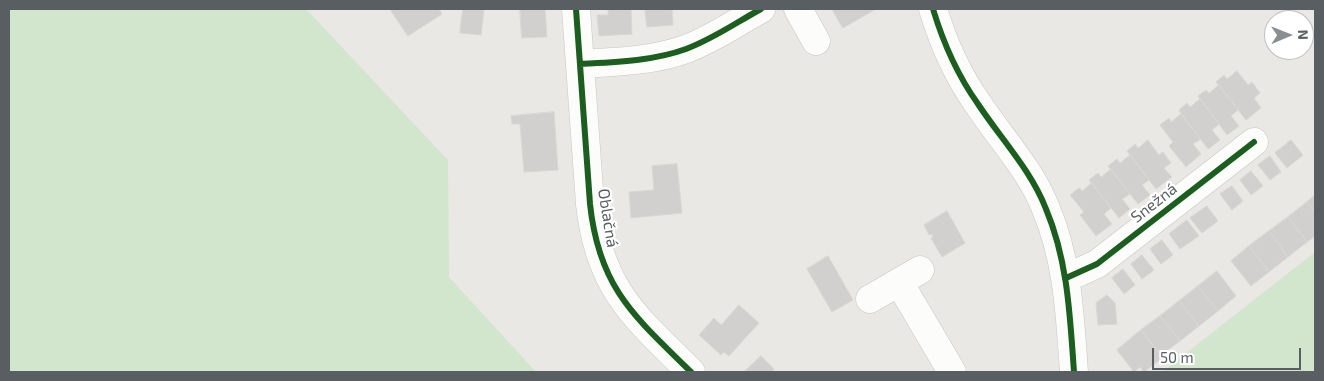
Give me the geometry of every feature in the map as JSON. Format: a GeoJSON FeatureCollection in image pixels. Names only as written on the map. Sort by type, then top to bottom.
{"type":"FeatureCollection","features":[{"type":"Feature","properties":{"kind":"street","name":"Oblačná"},"geometry":{"type":"LineString","coordinates":[[576,9],[590,204],[593,232],[599,254],[620,298],[636,318],[691,372]]}},
{"type":"Feature","properties":{"kind":"street"},"geometry":{"type":"LineString","coordinates":[[580,64],[629,61],[670,54],[704,41],[761,9]]}},
{"type":"Feature","properties":{"kind":"street"},"geometry":{"type":"LineString","coordinates":[[798,9],[816,41]]}},
{"type":"Feature","properties":{"kind":"street"},"geometry":{"type":"LineString","coordinates":[[933,9],[955,66],[977,103],[1032,181],[1046,208],[1060,248],[1066,278],[1074,372]]}},
{"type":"Feature","properties":{"kind":"street","name":"Snežná"},"geometry":{"type":"LineString","coordinates":[[1066,278],[1097,264],[1254,142]]}},
{"type":"Feature","properties":{"kind":"street"},"geometry":{"type":"LineString","coordinates":[[870,299],[910,276],[952,372]]}},
{"type":"Feature","properties":{"kind":"green space"},"geometry":{"type":"Polygon","coordinates":[[[9,9],[306,9],[448,160],[449,277],[536,372],[9,372],[9,9]]]}},
{"type":"Feature","properties":{"kind":"green space"},"geometry":{"type":"Polygon","coordinates":[[[1315,252],[1315,372],[1162,372],[1315,252]]]}},
{"type":"Feature","properties":{"kind":"building"},"geometry":{"type":"Polygon","coordinates":[[[390,9],[439,9],[442,14],[408,36],[390,9]]]}},
{"type":"Feature","properties":{"kind":"building"},"geometry":{"type":"Polygon","coordinates":[[[463,9],[484,9],[481,35],[460,33],[463,9]]]}},
{"type":"Feature","properties":{"kind":"building"},"geometry":{"type":"Polygon","coordinates":[[[520,9],[545,9],[547,37],[522,38],[520,9]]]}},
{"type":"Feature","properties":{"kind":"building"},"geometry":{"type":"Polygon","coordinates":[[[608,9],[631,9],[632,34],[599,36],[597,15],[608,15],[608,9]]]}},
{"type":"Feature","properties":{"kind":"building"},"geometry":{"type":"Polygon","coordinates":[[[645,9],[672,9],[673,25],[647,27],[645,9]]]}},
{"type":"Feature","properties":{"kind":"building"},"geometry":{"type":"Polygon","coordinates":[[[832,9],[876,9],[843,28],[832,9]]]}},
{"type":"Feature","properties":{"kind":"building"},"geometry":{"type":"Polygon","coordinates":[[[1237,71],[1248,85],[1252,82],[1260,93],[1254,98],[1261,108],[1246,120],[1216,82],[1224,75],[1227,79],[1237,71]]]}},
{"type":"Feature","properties":{"kind":"building"},"geometry":{"type":"Polygon","coordinates":[[[1219,85],[1238,110],[1231,116],[1239,126],[1227,135],[1198,96],[1206,90],[1209,93],[1219,85]]]}},
{"type":"Feature","properties":{"kind":"building"},"geometry":{"type":"Polygon","coordinates":[[[1200,99],[1219,124],[1212,130],[1220,140],[1208,149],[1179,110],[1187,103],[1190,107],[1200,99]]]}},
{"type":"Feature","properties":{"kind":"building"},"geometry":{"type":"Polygon","coordinates":[[[554,112],[558,170],[524,172],[520,124],[512,124],[511,116],[554,112]]]}},
{"type":"Feature","properties":{"kind":"building"},"geometry":{"type":"Polygon","coordinates":[[[1181,114],[1201,139],[1193,144],[1201,154],[1186,167],[1169,146],[1173,142],[1160,125],[1169,118],[1171,122],[1181,114]]]}},
{"type":"Feature","properties":{"kind":"building"},"geometry":{"type":"Polygon","coordinates":[[[1148,140],[1159,155],[1163,152],[1171,163],[1164,168],[1172,177],[1156,189],[1127,151],[1135,144],[1138,148],[1148,140]]]}},
{"type":"Feature","properties":{"kind":"building"},"geometry":{"type":"Polygon","coordinates":[[[1291,140],[1303,155],[1287,168],[1275,153],[1291,140]]]}},
{"type":"Feature","properties":{"kind":"building"},"geometry":{"type":"Polygon","coordinates":[[[1130,155],[1149,180],[1142,185],[1150,195],[1138,204],[1108,166],[1117,159],[1120,163],[1130,155]]]}},
{"type":"Feature","properties":{"kind":"building"},"geometry":{"type":"Polygon","coordinates":[[[1270,156],[1281,172],[1270,180],[1258,165],[1270,156]]]}},
{"type":"Feature","properties":{"kind":"building"},"geometry":{"type":"Polygon","coordinates":[[[677,164],[682,213],[631,218],[629,192],[654,190],[652,166],[677,164]]]}},
{"type":"Feature","properties":{"kind":"building"},"geometry":{"type":"Polygon","coordinates":[[[1111,169],[1130,194],[1122,199],[1130,209],[1119,218],[1089,180],[1098,173],[1101,177],[1111,169]]]}},
{"type":"Feature","properties":{"kind":"building"},"geometry":{"type":"Polygon","coordinates":[[[1251,171],[1263,186],[1251,195],[1240,180],[1251,171]]]}},
{"type":"Feature","properties":{"kind":"building"},"geometry":{"type":"Polygon","coordinates":[[[1092,183],[1111,208],[1104,214],[1112,224],[1096,236],[1080,215],[1084,212],[1070,195],[1079,188],[1082,191],[1092,183]]]}},
{"type":"Feature","properties":{"kind":"building"},"geometry":{"type":"Polygon","coordinates":[[[1232,186],[1243,201],[1232,210],[1220,194],[1232,186]]]}},
{"type":"Feature","properties":{"kind":"building"},"geometry":{"type":"Polygon","coordinates":[[[1315,195],[1315,213],[1307,202],[1315,195]]]}},
{"type":"Feature","properties":{"kind":"building"},"geometry":{"type":"Polygon","coordinates":[[[1307,202],[1315,213],[1315,236],[1307,242],[1288,217],[1307,202]]]}},
{"type":"Feature","properties":{"kind":"building"},"geometry":{"type":"Polygon","coordinates":[[[1207,206],[1218,221],[1202,233],[1190,218],[1207,206]]]}},
{"type":"Feature","properties":{"kind":"building"},"geometry":{"type":"Polygon","coordinates":[[[947,211],[965,243],[942,257],[931,238],[933,237],[932,234],[929,235],[924,225],[947,211]]]}},
{"type":"Feature","properties":{"kind":"building"},"geometry":{"type":"Polygon","coordinates":[[[1288,217],[1307,242],[1288,257],[1269,231],[1288,217]]]}},
{"type":"Feature","properties":{"kind":"building"},"geometry":{"type":"Polygon","coordinates":[[[1187,220],[1199,236],[1180,249],[1169,234],[1187,220]]]}},
{"type":"Feature","properties":{"kind":"building"},"geometry":{"type":"Polygon","coordinates":[[[1269,231],[1288,257],[1269,272],[1249,246],[1269,231]]]}},
{"type":"Feature","properties":{"kind":"building"},"geometry":{"type":"Polygon","coordinates":[[[1162,240],[1173,255],[1161,264],[1150,249],[1162,240]]]}},
{"type":"Feature","properties":{"kind":"building"},"geometry":{"type":"Polygon","coordinates":[[[1249,246],[1269,272],[1251,286],[1231,261],[1249,246]]]}},
{"type":"Feature","properties":{"kind":"building"},"geometry":{"type":"Polygon","coordinates":[[[1142,255],[1154,270],[1142,279],[1131,264],[1142,255]]]}},
{"type":"Feature","properties":{"kind":"building"},"geometry":{"type":"Polygon","coordinates":[[[828,256],[853,300],[832,312],[807,269],[828,256]]]}},
{"type":"Feature","properties":{"kind":"building"},"geometry":{"type":"Polygon","coordinates":[[[1123,269],[1135,285],[1124,294],[1112,278],[1123,269]]]}},
{"type":"Feature","properties":{"kind":"building"},"geometry":{"type":"Polygon","coordinates":[[[1217,271],[1236,296],[1218,311],[1198,286],[1217,271]]]}},
{"type":"Feature","properties":{"kind":"building"},"geometry":{"type":"Polygon","coordinates":[[[1198,286],[1218,311],[1199,326],[1179,301],[1198,286]]]}},
{"type":"Feature","properties":{"kind":"building"},"geometry":{"type":"Polygon","coordinates":[[[1107,295],[1115,303],[1117,324],[1098,325],[1096,303],[1107,295]]]}},
{"type":"Feature","properties":{"kind":"building"},"geometry":{"type":"Polygon","coordinates":[[[1179,301],[1199,326],[1180,341],[1160,316],[1179,301]]]}},
{"type":"Feature","properties":{"kind":"building"},"geometry":{"type":"Polygon","coordinates":[[[739,305],[759,323],[729,356],[724,352],[721,355],[699,335],[714,318],[721,325],[739,305]]]}},
{"type":"Feature","properties":{"kind":"building"},"geometry":{"type":"Polygon","coordinates":[[[1160,316],[1180,341],[1161,355],[1141,330],[1160,316]]]}},
{"type":"Feature","properties":{"kind":"building"},"geometry":{"type":"Polygon","coordinates":[[[1141,330],[1163,358],[1144,372],[1140,367],[1134,372],[1117,350],[1141,330]]]}},
{"type":"Feature","properties":{"kind":"building"},"geometry":{"type":"Polygon","coordinates":[[[761,356],[774,369],[772,372],[744,372],[761,356]]]}},
{"type":"Feature","properties":{"kind":"cycle path"},"geometry":{"type":"LineString","coordinates":[[576,9],[590,204],[602,258],[622,298],[636,316],[691,372]]}},
{"type":"Feature","properties":{"kind":"cycle path"},"geometry":{"type":"LineString","coordinates":[[580,64],[634,60],[673,53],[706,40],[761,9]]}},
{"type":"Feature","properties":{"kind":"cycle path"},"geometry":{"type":"LineString","coordinates":[[933,9],[946,46],[964,82],[1024,168],[1046,209],[1059,249],[1067,289],[1074,372]]}},
{"type":"Feature","properties":{"kind":"cycle path"},"geometry":{"type":"LineString","coordinates":[[1066,278],[1097,264],[1254,142]]}}]}
